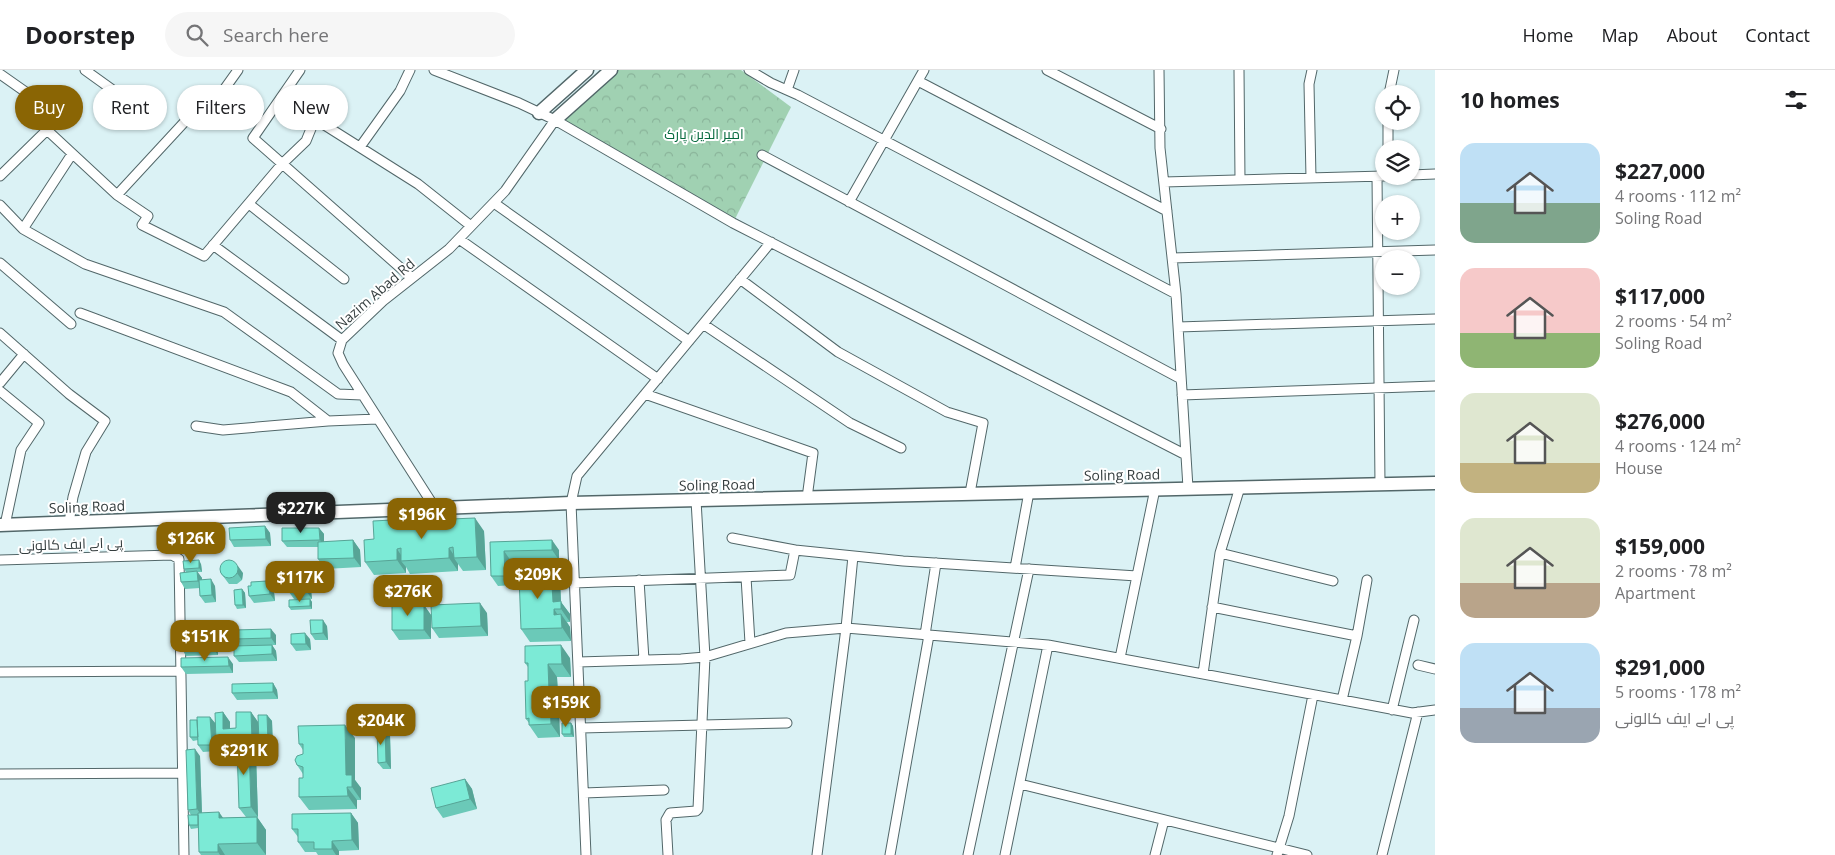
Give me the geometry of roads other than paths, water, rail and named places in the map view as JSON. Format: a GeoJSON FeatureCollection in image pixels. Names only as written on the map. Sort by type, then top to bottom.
{"type":"FeatureCollection","features":[{"type":"Feature","properties":{"kind":"street"},"geometry":{"type":"LineString","coordinates":[[85,70],[105,85]]}},
{"type":"Feature","properties":{"kind":"street"},"geometry":{"type":"LineString","coordinates":[[227,85],[238,70]]}},
{"type":"Feature","properties":{"kind":"street"},"geometry":{"type":"LineString","coordinates":[[300,70],[253,138],[412,278]]}},
{"type":"Feature","properties":{"kind":"street"},"geometry":{"type":"LineString","coordinates":[[360,147],[400,91],[410,70]]}},
{"type":"Feature","properties":{"kind":"street"},"geometry":{"type":"LineString","coordinates":[[434,70],[446,72],[520,103],[554,120],[733,223],[1186,456]]}},
{"type":"Feature","properties":{"kind":"street"},"geometry":{"type":"LineString","coordinates":[[540,113],[588,70]]}},
{"type":"Feature","properties":{"kind":"street"},"geometry":{"type":"LineString","coordinates":[[554,120],[611,70]]}},
{"type":"Feature","properties":{"kind":"street"},"geometry":{"type":"LineString","coordinates":[[749,70],[1176,294]]}},
{"type":"Feature","properties":{"kind":"street"},"geometry":{"type":"LineString","coordinates":[[787,90],[794,70]]}},
{"type":"Feature","properties":{"kind":"street"},"geometry":{"type":"LineString","coordinates":[[849,202],[924,70]]}},
{"type":"Feature","properties":{"kind":"street"},"geometry":{"type":"LineString","coordinates":[[1047,70],[1161,129]]}},
{"type":"Feature","properties":{"kind":"street"},"geometry":{"type":"LineString","coordinates":[[1159,70],[1160,148],[1176,294],[1188,488]]}},
{"type":"Feature","properties":{"kind":"street"},"geometry":{"type":"LineString","coordinates":[[1239,70],[1240,180]]}},
{"type":"Feature","properties":{"kind":"street"},"geometry":{"type":"LineString","coordinates":[[1311,178],[1308,84],[1312,70]]}},
{"type":"Feature","properties":{"kind":"street"},"geometry":{"type":"LineString","coordinates":[[1391,85],[1394,70]]}},
{"type":"Feature","properties":{"kind":"street"},"geometry":{"type":"LineString","coordinates":[[0,74],[16,85]]}},
{"type":"Feature","properties":{"kind":"street"},"geometry":{"type":"LineString","coordinates":[[918,81],[1167,211]]}},
{"type":"Feature","properties":{"kind":"street"},"geometry":{"type":"LineString","coordinates":[[0,176],[47,130],[117,196],[148,216],[142,226],[204,256],[282,164],[306,141],[315,119],[418,184],[471,226]]}},
{"type":"Feature","properties":{"kind":"street","name":"Nazim Abad Rd"},"geometry":{"type":"LineString","coordinates":[[435,508],[362,395],[338,353],[342,340],[383,301],[449,249],[494,203],[505,191],[554,120]]}},
{"type":"Feature","properties":{"kind":"street"},"geometry":{"type":"LineString","coordinates":[[117,196],[177,130]]}},
{"type":"Feature","properties":{"kind":"street"},"geometry":{"type":"LineString","coordinates":[[22,229],[72,154]]}},
{"type":"Feature","properties":{"kind":"street"},"geometry":{"type":"LineString","coordinates":[[762,155],[1181,379]]}},
{"type":"Feature","properties":{"kind":"street"},"geometry":{"type":"LineString","coordinates":[[1420,175],[1435,174]]}},
{"type":"Feature","properties":{"kind":"street"},"geometry":{"type":"LineString","coordinates":[[1164,182],[1375,176]]}},
{"type":"Feature","properties":{"kind":"street"},"geometry":{"type":"LineString","coordinates":[[1378,250],[1380,185]]}},
{"type":"Feature","properties":{"kind":"street"},"geometry":{"type":"LineString","coordinates":[[494,203],[688,341]]}},
{"type":"Feature","properties":{"kind":"street"},"geometry":{"type":"LineString","coordinates":[[248,204],[344,279]]}},
{"type":"Feature","properties":{"kind":"street"},"geometry":{"type":"LineString","coordinates":[[0,205],[22,229],[85,264],[224,312],[338,394],[362,395]]}},
{"type":"Feature","properties":{"kind":"street"},"geometry":{"type":"LineString","coordinates":[[459,239],[658,378]]}},
{"type":"Feature","properties":{"kind":"street"},"geometry":{"type":"LineString","coordinates":[[586,855],[571,503],[577,476],[771,242]]}},
{"type":"Feature","properties":{"kind":"street"},"geometry":{"type":"LineString","coordinates":[[213,245],[342,340]]}},
{"type":"Feature","properties":{"kind":"street"},"geometry":{"type":"LineString","coordinates":[[1420,251],[1435,250]]}},
{"type":"Feature","properties":{"kind":"street"},"geometry":{"type":"LineString","coordinates":[[1172,258],[1375,252]]}},
{"type":"Feature","properties":{"kind":"street"},"geometry":{"type":"LineString","coordinates":[[0,263],[71,324]]}},
{"type":"Feature","properties":{"kind":"street"},"geometry":{"type":"LineString","coordinates":[[740,280],[838,352],[947,412],[982,423],[970,493]]}},
{"type":"Feature","properties":{"kind":"street"},"geometry":{"type":"LineString","coordinates":[[1379,295],[1380,484]]}},
{"type":"Feature","properties":{"kind":"street"},"geometry":{"type":"LineString","coordinates":[[80,313],[291,392],[328,420]]}},
{"type":"Feature","properties":{"kind":"street"},"geometry":{"type":"LineString","coordinates":[[1178,327],[1435,319]]}},
{"type":"Feature","properties":{"kind":"street"},"geometry":{"type":"LineString","coordinates":[[703,324],[850,423],[901,448]]}},
{"type":"Feature","properties":{"kind":"street"},"geometry":{"type":"LineString","coordinates":[[0,333],[70,394],[105,421],[86,452],[73,497],[69,522]]}},
{"type":"Feature","properties":{"kind":"street"},"geometry":{"type":"LineString","coordinates":[[0,383],[24,354]]}},
{"type":"Feature","properties":{"kind":"street"},"geometry":{"type":"LineString","coordinates":[[1182,395],[1435,386]]}},
{"type":"Feature","properties":{"kind":"street"},"geometry":{"type":"LineString","coordinates":[[0,392],[39,423],[21,450],[3,525]]}},
{"type":"Feature","properties":{"kind":"street"},"geometry":{"type":"LineString","coordinates":[[645,394],[813,452],[806,498]]}},
{"type":"Feature","properties":{"kind":"street"},"geometry":{"type":"LineString","coordinates":[[196,426],[223,430],[328,420],[377,418]]}},
{"type":"Feature","properties":{"kind":"street","name":"Soling Road"},"geometry":{"type":"LineString","coordinates":[[3,525],[571,503],[1435,482]]}},
{"type":"Feature","properties":{"kind":"street"},"geometry":{"type":"LineString","coordinates":[[1203,674],[1220,553],[1240,487]]}},
{"type":"Feature","properties":{"kind":"street"},"geometry":{"type":"LineString","coordinates":[[1120,658],[1155,489]]}},
{"type":"Feature","properties":{"kind":"street"},"geometry":{"type":"LineString","coordinates":[[1015,568],[1029,492]]}},
{"type":"Feature","properties":{"kind":"street"},"geometry":{"type":"LineString","coordinates":[[668,855],[666,820],[670,812],[696,811],[698,809],[705,657],[696,500]]}},
{"type":"Feature","properties":{"kind":"street"},"geometry":{"type":"LineString","coordinates":[[732,538],[795,550],[853,556],[1137,576]]}},
{"type":"Feature","properties":{"kind":"street"},"geometry":{"type":"LineString","coordinates":[[574,583],[790,575],[795,550]]}},
{"type":"Feature","properties":{"kind":"street"},"geometry":{"type":"LineString","coordinates":[[1220,553],[1333,580]]}},
{"type":"Feature","properties":{"kind":"street","name":"پی اے ایف کالونی"},"geometry":{"type":"LineString","coordinates":[[0,560],[172,555],[179,559],[184,855]]}},
{"type":"Feature","properties":{"kind":"street"},"geometry":{"type":"LineString","coordinates":[[816,855],[846,628],[853,556]]}},
{"type":"Feature","properties":{"kind":"street"},"geometry":{"type":"LineString","coordinates":[[890,855],[927,635],[936,563]]}},
{"type":"Feature","properties":{"kind":"street"},"geometry":{"type":"LineString","coordinates":[[968,855],[1029,569]]}},
{"type":"Feature","properties":{"kind":"street"},"geometry":{"type":"LineString","coordinates":[[746,577],[750,643]]}},
{"type":"Feature","properties":{"kind":"street"},"geometry":{"type":"LineString","coordinates":[[639,580],[644,660]]}},
{"type":"Feature","properties":{"kind":"street"},"geometry":{"type":"LineString","coordinates":[[1342,700],[1357,636],[1367,580]]}},
{"type":"Feature","properties":{"kind":"street"},"geometry":{"type":"LineString","coordinates":[[1212,607],[1357,636]]}},
{"type":"Feature","properties":{"kind":"street"},"geometry":{"type":"LineString","coordinates":[[1392,710],[1414,620]]}},
{"type":"Feature","properties":{"kind":"street"},"geometry":{"type":"LineString","coordinates":[[578,662],[705,657],[786,633],[846,628],[1048,645],[1412,714],[1435,710]]}},
{"type":"Feature","properties":{"kind":"street"},"geometry":{"type":"LineString","coordinates":[[1005,855],[1048,645]]}},
{"type":"Feature","properties":{"kind":"street"},"geometry":{"type":"LineString","coordinates":[[1418,665],[1435,669]]}},
{"type":"Feature","properties":{"kind":"street"},"geometry":{"type":"LineString","coordinates":[[0,672],[180,671]]}},
{"type":"Feature","properties":{"kind":"street"},"geometry":{"type":"LineString","coordinates":[[1278,852],[1289,816],[1313,695]]}},
{"type":"Feature","properties":{"kind":"street"},"geometry":{"type":"LineString","coordinates":[[1382,855],[1418,712]]}},
{"type":"Feature","properties":{"kind":"street"},"geometry":{"type":"LineString","coordinates":[[581,728],[787,723]]}},
{"type":"Feature","properties":{"kind":"street"},"geometry":{"type":"LineString","coordinates":[[0,774],[182,773]]}},
{"type":"Feature","properties":{"kind":"street"},"geometry":{"type":"LineString","coordinates":[[1020,784],[1164,820],[1278,852],[1306,855]]}},
{"type":"Feature","properties":{"kind":"street"},"geometry":{"type":"LineString","coordinates":[[584,793],[664,790]]}},
{"type":"Feature","properties":{"kind":"street"},"geometry":{"type":"LineString","coordinates":[[1155,855],[1164,820]]}},
{"type":"Feature","properties":{"kind":"park label","name":"امیر الدین پارک"},"geometry":{"type":"Point","coordinates":[704,134]}}]}
